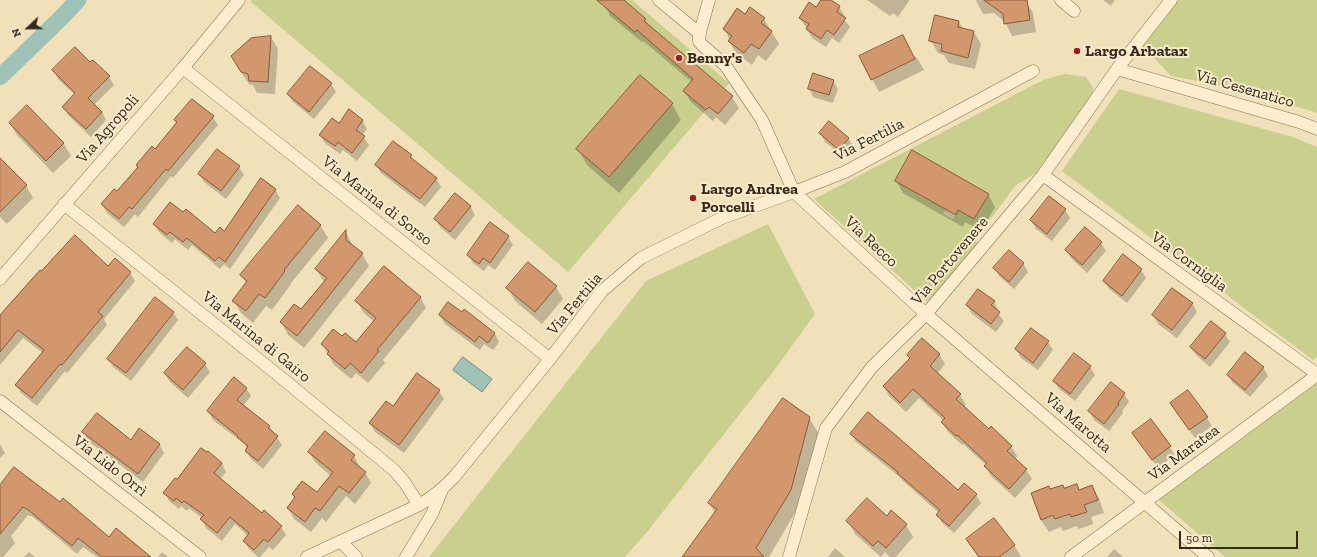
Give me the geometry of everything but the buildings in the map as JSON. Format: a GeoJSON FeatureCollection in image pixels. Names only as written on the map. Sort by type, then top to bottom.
{"type":"FeatureCollection","features":[{"type":"Feature","properties":{"kind":"street","name":"Via Agropoli"},"geometry":{"type":"LineString","coordinates":[[0,279],[240,0]]}},
{"type":"Feature","properties":{"kind":"street"},"geometry":{"type":"LineString","coordinates":[[659,0],[700,37]]}},
{"type":"Feature","properties":{"kind":"street"},"geometry":{"type":"LineString","coordinates":[[710,0],[700,37],[702,45],[725,65],[762,120],[794,192]]}},
{"type":"Feature","properties":{"kind":"street"},"geometry":{"type":"LineString","coordinates":[[1061,0],[1074,11]]}},
{"type":"Feature","properties":{"kind":"street","name":"Via Portovenere"},"geometry":{"type":"LineString","coordinates":[[789,557],[826,428],[872,367],[926,314],[1043,175],[1117,69],[1171,0]]}},
{"type":"Feature","properties":{"kind":"street","name":"Via Marina di Sorso"},"geometry":{"type":"LineString","coordinates":[[183,68],[550,359]]}},
{"type":"Feature","properties":{"kind":"street","name":"Via Cesenatico"},"geometry":{"type":"LineString","coordinates":[[1117,69],[1299,122],[1317,129]]}},
{"type":"Feature","properties":{"kind":"street","name":"Via Fertilia"},"geometry":{"type":"LineString","coordinates":[[443,488],[455,476],[550,359],[602,291],[641,258],[722,218],[845,172],[1033,71]]}},
{"type":"Feature","properties":{"kind":"street","name":"Via Corniglia"},"geometry":{"type":"LineString","coordinates":[[1043,175],[1317,374]]}},
{"type":"Feature","properties":{"kind":"street","name":"Via Recco"},"geometry":{"type":"LineString","coordinates":[[794,192],[926,314]]}},
{"type":"Feature","properties":{"kind":"street","name":"Via Marina di Gairo"},"geometry":{"type":"LineString","coordinates":[[64,204],[394,470],[419,504]]}},
{"type":"Feature","properties":{"kind":"street","name":"Via Marotta"},"geometry":{"type":"LineString","coordinates":[[926,314],[1208,557]]}},
{"type":"Feature","properties":{"kind":"street","name":"Via Maratea"},"geometry":{"type":"LineString","coordinates":[[1071,557],[1317,374]]}},
{"type":"Feature","properties":{"kind":"street","name":"Via Lido Orrì"},"geometry":{"type":"LineString","coordinates":[[0,401],[200,557]]}},
{"type":"Feature","properties":{"kind":"street"},"geometry":{"type":"LineString","coordinates":[[307,557],[419,504],[432,497],[443,488]]}},
{"type":"Feature","properties":{"kind":"street"},"geometry":{"type":"LineString","coordinates":[[406,557],[432,514],[443,488]]}},
{"type":"Feature","properties":{"kind":"street"},"geometry":{"type":"LineString","coordinates":[[341,542],[356,557]]}},
{"type":"Feature","properties":{"kind":"green space"},"geometry":{"type":"Polygon","coordinates":[[[252,0],[632,0],[729,83],[568,272],[251,2],[252,0]]]}},
{"type":"Feature","properties":{"kind":"green space"},"geometry":{"type":"Polygon","coordinates":[[[1178,0],[1317,0],[1317,113],[1240,89],[1171,76],[1142,45],[1178,0]]]}},
{"type":"Feature","properties":{"kind":"green space"},"geometry":{"type":"Polygon","coordinates":[[[1065,74],[1086,77],[1093,88],[1093,96],[1036,173],[1016,185],[977,237],[976,248],[927,302],[814,199],[1043,80],[1065,74]],[[895,181],[946,209],[943,214],[953,219],[958,210],[974,219],[988,194],[895,181]]]}},
{"type":"Feature","properties":{"kind":"green space"},"geometry":{"type":"Polygon","coordinates":[[[1119,89],[1293,137],[1317,147],[1317,357],[1313,360],[1062,171],[1119,89]]]}},
{"type":"Feature","properties":{"kind":"green space"},"geometry":{"type":"Polygon","coordinates":[[[768,224],[815,314],[776,368],[647,532],[625,557],[429,557],[646,281],[768,224]]]}},
{"type":"Feature","properties":{"kind":"green space"},"geometry":{"type":"Polygon","coordinates":[[[1317,379],[1317,557],[1225,557],[1159,500],[1317,379]]]}},
{"type":"Feature","properties":{"kind":"water"},"geometry":{"type":"Polygon","coordinates":[[[463,357],[492,379],[482,392],[453,370],[463,357]]]}},
{"type":"Feature","properties":{"kind":"waterway"},"geometry":{"type":"LineString","coordinates":[[0,77],[78,0]]}},
{"type":"Feature","properties":{"kind":"place","name":"Largo Arbatax"},"geometry":{"type":"Point","coordinates":[1077,51]}},
{"type":"Feature","properties":{"kind":"place","name":"Benny's"},"geometry":{"type":"Point","coordinates":[679,58]}},
{"type":"Feature","properties":{"kind":"place","name":"Largo Andrea Porcelli"},"geometry":{"type":"Point","coordinates":[693,198]}}]}
